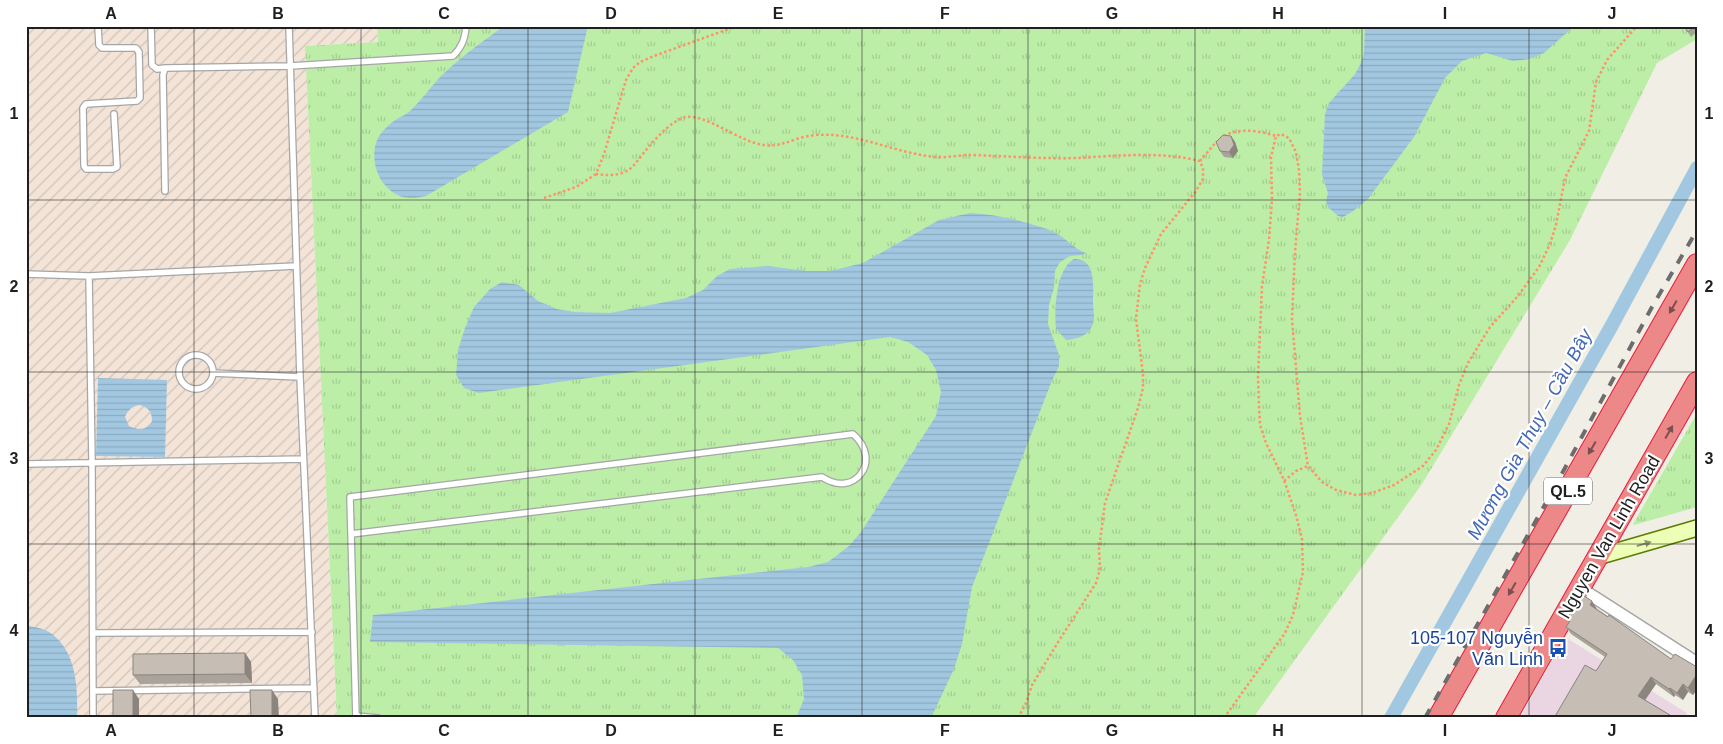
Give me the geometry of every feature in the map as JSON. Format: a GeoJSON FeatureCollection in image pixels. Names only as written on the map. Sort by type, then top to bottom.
{"type":"FeatureCollection","features":[{"type":"Feature","properties":{"kind":"highway","name":"QL.5"},"geometry":{"type":"LineString","coordinates":[[1438,718],[1697,264]]}},
{"type":"Feature","properties":{"kind":"highway","name":"Nguyen Van Linh Road"},"geometry":{"type":"LineString","coordinates":[[1506,718],[1697,382]]}},
{"type":"Feature","properties":{"kind":"main road"},"geometry":{"type":"LineString","coordinates":[[1597,557],[1697,528]]}},
{"type":"Feature","properties":{"kind":"street"},"geometry":{"type":"LineString","coordinates":[[1580,588],[1697,663]]}},
{"type":"Feature","properties":{"kind":"lane"},"geometry":{"type":"LineString","coordinates":[[98,26],[99,45],[102,48],[136,48],[139,52],[140,98],[137,101],[86,104],[83,108],[84,166],[86,169],[114,169],[116,167],[114,114]]}},
{"type":"Feature","properties":{"kind":"lane"},"geometry":{"type":"LineString","coordinates":[[151,26],[152,65],[157,69],[290,66],[453,56],[460,49],[465,39],[466,26]]}},
{"type":"Feature","properties":{"kind":"lane"},"geometry":{"type":"LineString","coordinates":[[288,26],[300,377],[316,718]]}},
{"type":"Feature","properties":{"kind":"lane"},"geometry":{"type":"LineString","coordinates":[[165,68],[163,75],[165,191]]}},
{"type":"Feature","properties":{"kind":"lane"},"geometry":{"type":"LineString","coordinates":[[26,274],[89,276],[296,266]]}},
{"type":"Feature","properties":{"kind":"lane"},"geometry":{"type":"LineString","coordinates":[[89,276],[94,633],[93,718]]}},
{"type":"Feature","properties":{"kind":"lane"},"geometry":{"type":"LineString","coordinates":[[194,355],[205,358],[210,362],[213,373],[209,384],[198,390],[192,390],[182,383],[178,371],[183,360],[194,355]]}},
{"type":"Feature","properties":{"kind":"lane"},"geometry":{"type":"LineString","coordinates":[[213,373],[300,377]]}},
{"type":"Feature","properties":{"kind":"lane"},"geometry":{"type":"LineString","coordinates":[[351,534],[822,477],[829,482],[847,483],[855,480],[866,466],[865,448],[854,434],[350,497],[351,534],[356,717],[378,718]]}},
{"type":"Feature","properties":{"kind":"lane"},"geometry":{"type":"LineString","coordinates":[[26,464],[304,459]]}},
{"type":"Feature","properties":{"kind":"lane"},"geometry":{"type":"LineString","coordinates":[[94,633],[312,632]]}},
{"type":"Feature","properties":{"kind":"lane"},"geometry":{"type":"LineString","coordinates":[[93,691],[314,688]]}},
{"type":"Feature","properties":{"kind":"path"},"geometry":{"type":"LineString","coordinates":[[544,198],[576,187],[596,174],[604,154],[626,80],[633,68],[640,62],[654,56],[737,26]]}},
{"type":"Feature","properties":{"kind":"path"},"geometry":{"type":"LineString","coordinates":[[1200,161],[1210,148],[1228,134],[1243,131],[1276,136],[1281,134],[1289,138],[1296,152],[1299,170],[1300,193],[1292,319],[1300,416],[1308,466],[1322,482],[1336,490],[1356,494],[1372,493],[1394,484],[1423,466],[1436,450],[1449,424],[1459,385],[1468,363],[1490,327],[1518,296],[1539,267],[1550,244],[1556,225],[1565,178],[1589,131],[1596,82],[1607,60],[1637,26]]}},
{"type":"Feature","properties":{"kind":"path"},"geometry":{"type":"LineString","coordinates":[[596,174],[616,175],[625,173],[633,168],[660,134],[669,126],[686,117],[706,120],[738,137],[763,145],[778,146],[801,138],[831,135],[863,139],[906,153],[940,158],[964,155],[1031,159],[1143,155],[1189,158],[1200,161]]}},
{"type":"Feature","properties":{"kind":"path"},"geometry":{"type":"LineString","coordinates":[[1224,718],[1285,633],[1293,615],[1303,572],[1302,539],[1296,515],[1260,425],[1258,377],[1262,286],[1269,240],[1272,199],[1271,157],[1276,136]]}},
{"type":"Feature","properties":{"kind":"path"},"geometry":{"type":"LineString","coordinates":[[1018,718],[1032,686],[1096,583],[1100,569],[1099,549],[1105,503],[1138,408],[1143,388],[1136,319],[1140,284],[1145,268],[1161,234],[1196,192],[1203,179],[1203,169],[1200,161]]}},
{"type":"Feature","properties":{"kind":"path"},"geometry":{"type":"LineString","coordinates":[[1284,482],[1296,471],[1308,466]]}},
{"type":"Feature","properties":{"kind":"shaded area"},"geometry":{"type":"Polygon","coordinates":[[[26,26],[377,26],[378,42],[305,46],[337,718],[26,718],[26,26]]]}},
{"type":"Feature","properties":{"kind":"shaded area"},"geometry":{"type":"Polygon","coordinates":[[[1565,637],[1687,713],[1684,718],[1520,718],[1565,637]]]}},
{"type":"Feature","properties":{"kind":"green space"},"geometry":{"type":"Polygon","coordinates":[[[377,26],[1697,26],[1697,39],[1657,63],[1570,240],[1422,484],[1253,718],[337,718],[305,46],[378,42],[377,26]]]}},
{"type":"Feature","properties":{"kind":"green space"},"geometry":{"type":"Polygon","coordinates":[[[1697,413],[1697,507],[1634,525],[1633,524],[1697,413]]]}},
{"type":"Feature","properties":{"kind":"water"},"geometry":{"type":"Polygon","coordinates":[[[504,26],[588,26],[568,112],[426,196],[409,198],[394,193],[381,180],[376,169],[374,156],[378,138],[392,123],[407,114],[450,68],[504,26]]]}},
{"type":"Feature","properties":{"kind":"water"},"geometry":{"type":"Polygon","coordinates":[[[1365,26],[1574,26],[1544,53],[1529,59],[1513,61],[1486,53],[1462,61],[1445,78],[1414,137],[1368,199],[1343,217],[1338,216],[1328,207],[1326,201],[1328,193],[1322,175],[1325,114],[1329,103],[1355,74],[1360,65],[1364,53],[1365,26]]]}},
{"type":"Feature","properties":{"kind":"water"},"geometry":{"type":"Polygon","coordinates":[[[970,213],[1008,218],[1046,229],[1058,234],[1086,253],[1070,256],[1060,262],[1055,271],[1048,324],[1059,355],[1059,366],[972,587],[962,644],[954,669],[931,718],[796,718],[804,699],[802,675],[793,660],[778,648],[370,642],[373,615],[808,567],[828,562],[849,546],[861,532],[936,416],[941,392],[936,370],[927,355],[908,342],[890,337],[479,393],[464,388],[456,375],[458,350],[474,307],[490,289],[502,282],[519,285],[538,301],[557,309],[575,312],[610,313],[686,298],[703,290],[717,276],[730,269],[768,266],[807,271],[830,271],[863,263],[939,220],[970,213]]]}},
{"type":"Feature","properties":{"kind":"water"},"geometry":{"type":"Polygon","coordinates":[[[1074,259],[1087,263],[1092,275],[1094,320],[1090,329],[1085,334],[1066,340],[1056,329],[1055,311],[1063,271],[1074,259]]]}},
{"type":"Feature","properties":{"kind":"water"},"geometry":{"type":"Polygon","coordinates":[[[98,378],[167,380],[165,457],[96,456],[98,378]],[[135,406],[127,412],[125,417],[129,426],[142,429],[150,424],[152,421],[151,413],[143,406],[135,406]]]}},
{"type":"Feature","properties":{"kind":"water"},"geometry":{"type":"Polygon","coordinates":[[[26,625],[49,632],[65,649],[74,670],[77,718],[26,718],[26,625]]]}},
{"type":"Feature","properties":{"kind":"building"},"geometry":{"type":"Polygon","coordinates":[[[1684,26],[1695,26],[1688,32],[1684,26]]]}},
{"type":"Feature","properties":{"kind":"building"},"geometry":{"type":"Polygon","coordinates":[[[1223,135],[1231,136],[1234,145],[1229,152],[1220,151],[1216,142],[1223,135]]]}},
{"type":"Feature","properties":{"kind":"building"},"geometry":{"type":"Polygon","coordinates":[[[1581,594],[1592,601],[1590,605],[1608,617],[1609,615],[1671,659],[1675,654],[1697,667],[1697,678],[1695,677],[1688,688],[1683,684],[1677,693],[1651,677],[1638,696],[1670,715],[1669,718],[1554,718],[1585,665],[1596,671],[1607,654],[1566,627],[1570,621],[1567,619],[1581,594]]]}},
{"type":"Feature","properties":{"kind":"building"},"geometry":{"type":"Polygon","coordinates":[[[245,653],[245,674],[133,675],[133,654],[245,653]]]}},
{"type":"Feature","properties":{"kind":"building"},"geometry":{"type":"Polygon","coordinates":[[[113,690],[133,690],[133,718],[113,718],[113,690]]]}},
{"type":"Feature","properties":{"kind":"building"},"geometry":{"type":"Polygon","coordinates":[[[250,690],[272,690],[272,718],[251,718],[250,690]]]}},
{"type":"Feature","properties":{"kind":"waterway","name":"Mương Gia Thụy – Cầu Bây"},"geometry":{"type":"LineString","coordinates":[[1391,718],[1612,325],[1697,168]]}},
{"type":"Feature","properties":{"kind":"railway"},"geometry":{"type":"LineString","coordinates":[[1425,718],[1552,492],[1652,307],[1697,230]]}},
{"type":"Feature","properties":{"kind":"place","name":"105-107 Nguyễn Văn Linh"},"geometry":{"type":"Point","coordinates":[1558,648]}}]}
